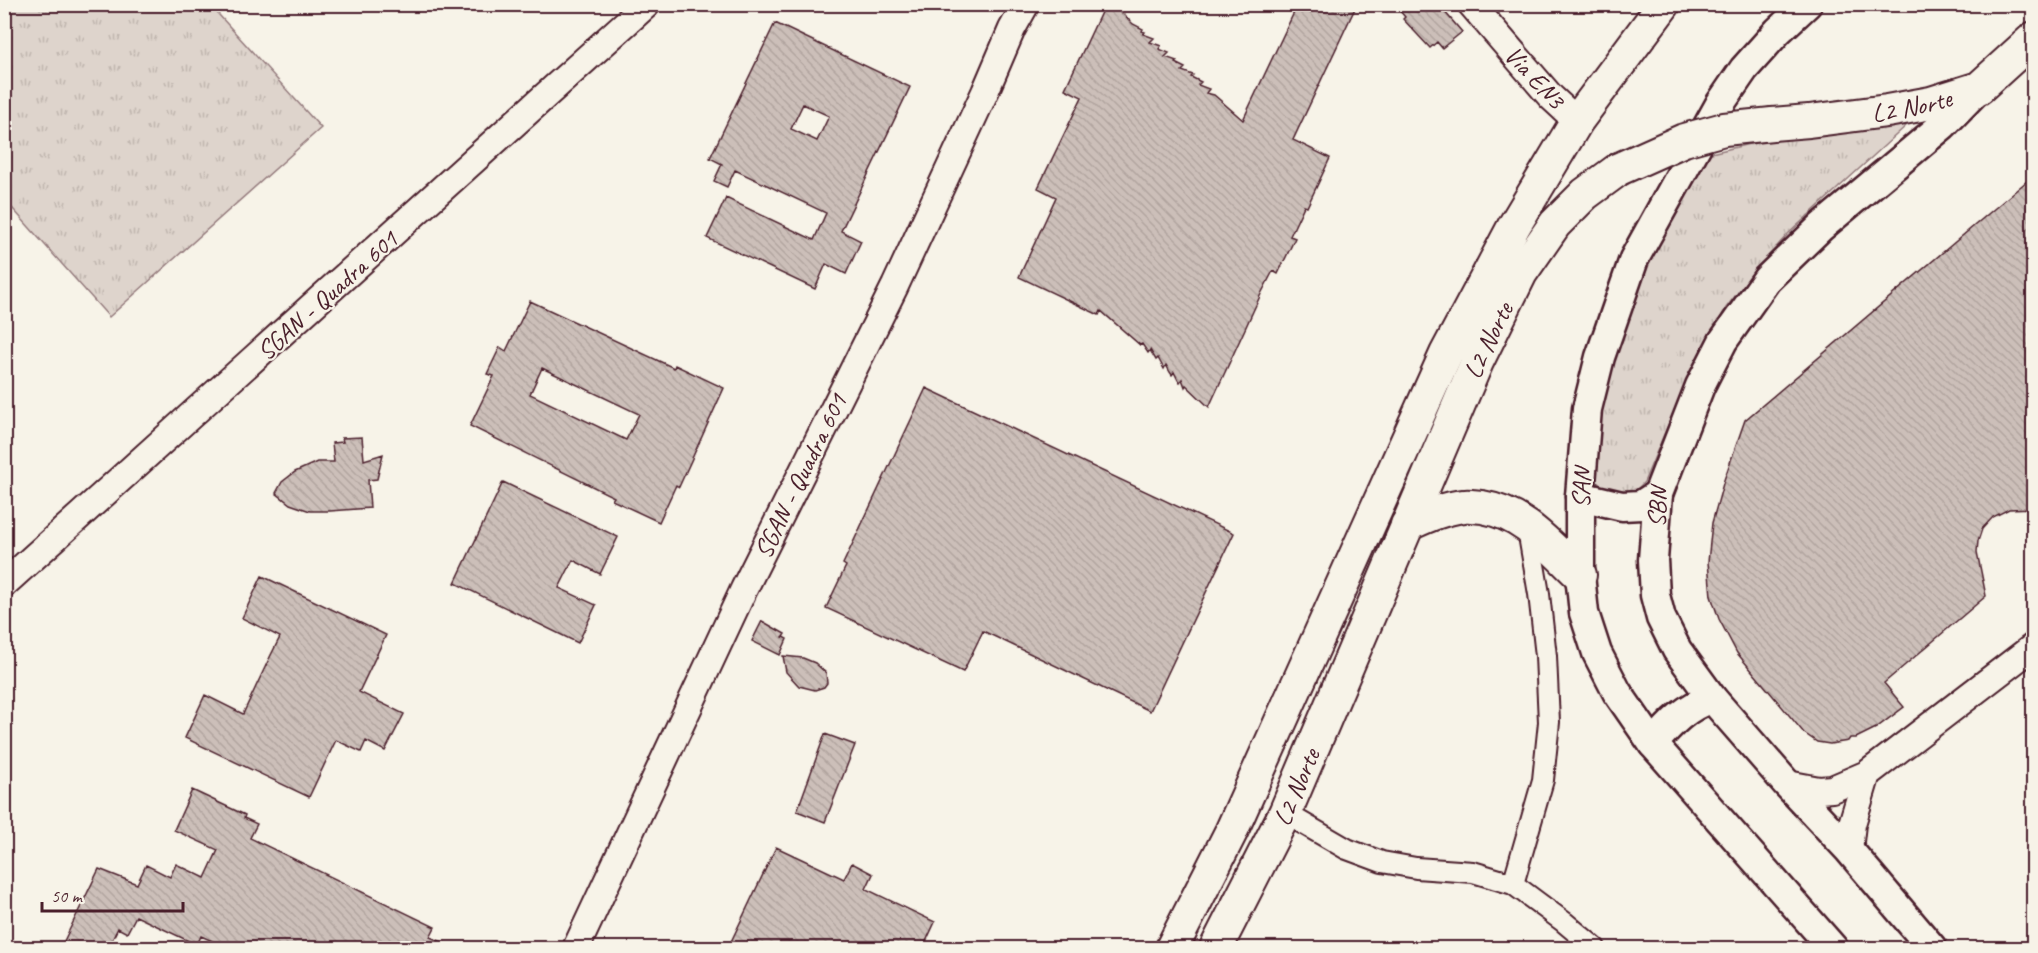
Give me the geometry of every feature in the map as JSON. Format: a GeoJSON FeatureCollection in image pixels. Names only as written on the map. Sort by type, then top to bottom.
{"type":"FeatureCollection","features":[{"type":"Feature","properties":{"kind":"main road","name":"L2 Norte"},"geometry":{"type":"LineString","coordinates":[[1172,948],[1231,832],[1446,354],[1514,226],[1577,121],[1664,4]]}},
{"type":"Feature","properties":{"kind":"main road","name":"SAN"},"geometry":{"type":"LineString","coordinates":[[1807,4],[1778,31],[1744,69],[1720,104],[1634,259],[1615,307],[1587,409],[1580,496],[1580,575],[1584,613],[1597,653],[1617,692],[1653,744],[1833,948]]}},
{"type":"Feature","properties":{"kind":"main road","name":"L2 Norte"},"geometry":{"type":"LineString","coordinates":[[1216,948],[1284,813],[1478,362],[1521,273],[1555,224],[1585,194],[1619,169],[1694,137],[1724,129],[1809,121],[1931,103],[1978,88],[2034,38]]}},
{"type":"Feature","properties":{"kind":"main road","name":"SBN"},"geometry":{"type":"LineString","coordinates":[[1922,944],[1849,850],[1787,784],[1712,698],[1677,650],[1661,618],[1655,595],[1653,560],[1658,494],[1705,377],[1724,341],[1767,279],[1821,227],[1943,125],[1978,88]]}},
{"type":"Feature","properties":{"kind":"main road"},"geometry":{"type":"LineString","coordinates":[[1580,496],[1622,506],[1641,505],[1658,494]]}},
{"type":"Feature","properties":{"kind":"main road"},"geometry":{"type":"LineString","coordinates":[[1407,525],[1443,510],[1466,505],[1488,508],[1511,515],[1527,524],[1580,575]]}},
{"type":"Feature","properties":{"kind":"main road"},"geometry":{"type":"LineString","coordinates":[[1653,744],[1683,712],[1712,698]]}},
{"type":"Feature","properties":{"kind":"main road"},"geometry":{"type":"LineString","coordinates":[[1240,948],[1244,891]]}},
{"type":"Feature","properties":{"kind":"street","name":"SGAN - Quadra 601"},"geometry":{"type":"LineString","coordinates":[[4,584],[647,4]]}},
{"type":"Feature","properties":{"kind":"street","name":"SGAN - Quadra 601"},"geometry":{"type":"LineString","coordinates":[[576,948],[744,589],[895,286],[1012,29],[1026,4]]}},
{"type":"Feature","properties":{"kind":"street","name":"Via EN3"},"geometry":{"type":"LineString","coordinates":[[1471,4],[1551,97],[1577,121]]}},
{"type":"Feature","properties":{"kind":"street"},"geometry":{"type":"LineString","coordinates":[[1513,884],[1543,780],[1549,722],[1546,656],[1539,594],[1527,524]]}},
{"type":"Feature","properties":{"kind":"street"},"geometry":{"type":"LineString","coordinates":[[1787,784],[1819,790],[1832,789],[1867,774],[2034,646]]}},
{"type":"Feature","properties":{"kind":"street"},"geometry":{"type":"LineString","coordinates":[[1849,850],[1852,824],[1867,774]]}},
{"type":"Feature","properties":{"kind":"street"},"geometry":{"type":"LineString","coordinates":[[1284,813],[1347,849],[1382,862],[1416,868],[1473,872],[1513,884],[1595,948]]}},
{"type":"Feature","properties":{"kind":"green space"},"geometry":{"type":"Polygon","coordinates":[[[4,5],[210,5],[321,128],[109,317],[5,200],[4,5]]]}},
{"type":"Feature","properties":{"kind":"green space"},"geometry":{"type":"Polygon","coordinates":[[[1919,114],[1788,234],[1752,274],[1726,308],[1689,375],[1644,482],[1635,491],[1627,494],[1605,491],[1594,478],[1593,438],[1617,335],[1657,242],[1707,154],[1792,134],[1919,114]]]}},
{"type":"Feature","properties":{"kind":"building"},"geometry":{"type":"Polygon","coordinates":[[[1105,4],[1113,4],[1133,24],[1143,29],[1142,31],[1145,32],[1143,34],[1154,38],[1150,42],[1161,46],[1159,49],[1169,53],[1165,57],[1177,61],[1175,63],[1185,68],[1182,71],[1193,75],[1191,77],[1201,82],[1198,85],[1209,89],[1206,93],[1214,95],[1243,120],[1298,4],[1357,4],[1293,140],[1330,158],[1307,207],[1304,206],[1290,236],[1295,238],[1278,274],[1273,271],[1261,294],[1209,407],[1186,385],[1185,387],[1182,379],[1180,382],[1178,380],[1174,372],[1172,375],[1166,365],[1164,369],[1150,350],[1148,353],[1142,344],[1140,345],[1101,311],[1099,315],[1019,277],[1056,197],[1038,188],[1082,97],[1065,89],[1105,4]]]}},
{"type":"Feature","properties":{"kind":"building"},"geometry":{"type":"Polygon","coordinates":[[[1394,4],[1438,4],[1462,32],[1442,48],[1437,42],[1430,48],[1403,19],[1405,17],[1394,4]]]}},
{"type":"Feature","properties":{"kind":"building"},"geometry":{"type":"Polygon","coordinates":[[[775,23],[910,87],[841,231],[861,241],[846,274],[826,264],[815,289],[707,238],[726,198],[814,240],[826,213],[735,170],[727,187],[714,181],[722,164],[710,158],[775,23]],[[803,104],[791,129],[817,141],[829,116],[803,104]]]}},
{"type":"Feature","properties":{"kind":"building"},"geometry":{"type":"Polygon","coordinates":[[[2034,175],[2034,508],[2009,509],[1993,517],[1982,529],[1977,552],[1986,596],[1884,683],[1904,707],[1876,728],[1856,738],[1830,744],[1817,742],[1804,733],[1737,653],[1719,619],[1711,596],[1708,562],[1712,523],[1745,420],[2034,175]]]}},
{"type":"Feature","properties":{"kind":"building"},"geometry":{"type":"Polygon","coordinates":[[[530,301],[674,368],[675,365],[724,388],[679,487],[676,485],[659,522],[612,500],[614,497],[470,426],[494,376],[487,374],[500,347],[506,351],[530,301]],[[542,368],[530,394],[626,440],[639,414],[542,368]]]}},
{"type":"Feature","properties":{"kind":"building"},"geometry":{"type":"Polygon","coordinates":[[[926,388],[1234,533],[1150,711],[983,631],[963,672],[826,608],[846,566],[843,564],[926,388]]]}},
{"type":"Feature","properties":{"kind":"building"},"geometry":{"type":"Polygon","coordinates":[[[362,437],[364,460],[383,454],[377,479],[368,480],[370,508],[310,511],[290,504],[276,493],[282,482],[295,472],[317,462],[334,462],[332,443],[343,442],[342,438],[362,437]]]}},
{"type":"Feature","properties":{"kind":"building"},"geometry":{"type":"Polygon","coordinates":[[[503,482],[618,537],[600,574],[573,560],[559,588],[596,605],[578,643],[455,583],[503,482]]]}},
{"type":"Feature","properties":{"kind":"building"},"geometry":{"type":"Polygon","coordinates":[[[262,576],[386,635],[359,692],[404,714],[385,751],[366,741],[361,752],[336,740],[309,797],[185,738],[205,695],[243,714],[280,637],[242,618],[262,576]]]}},
{"type":"Feature","properties":{"kind":"building"},"geometry":{"type":"Polygon","coordinates":[[[762,621],[785,634],[783,637],[787,639],[780,655],[752,641],[762,621]]]}},
{"type":"Feature","properties":{"kind":"building"},"geometry":{"type":"Polygon","coordinates":[[[783,656],[803,658],[815,663],[826,673],[827,683],[824,687],[815,690],[799,686],[786,672],[783,656]]]}},
{"type":"Feature","properties":{"kind":"building"},"geometry":{"type":"Polygon","coordinates":[[[825,734],[855,745],[825,822],[797,811],[825,734]]]}},
{"type":"Feature","properties":{"kind":"building"},"geometry":{"type":"Polygon","coordinates":[[[192,790],[245,815],[244,818],[257,824],[250,838],[435,927],[430,937],[457,948],[228,948],[201,936],[197,945],[136,916],[127,933],[118,928],[108,948],[75,948],[63,943],[99,869],[137,884],[146,865],[170,877],[176,864],[205,878],[218,850],[174,830],[192,790]]]}},
{"type":"Feature","properties":{"kind":"building"},"geometry":{"type":"Polygon","coordinates":[[[776,847],[844,879],[852,863],[873,874],[866,889],[935,922],[923,948],[728,948],[776,847]]]}}]}
